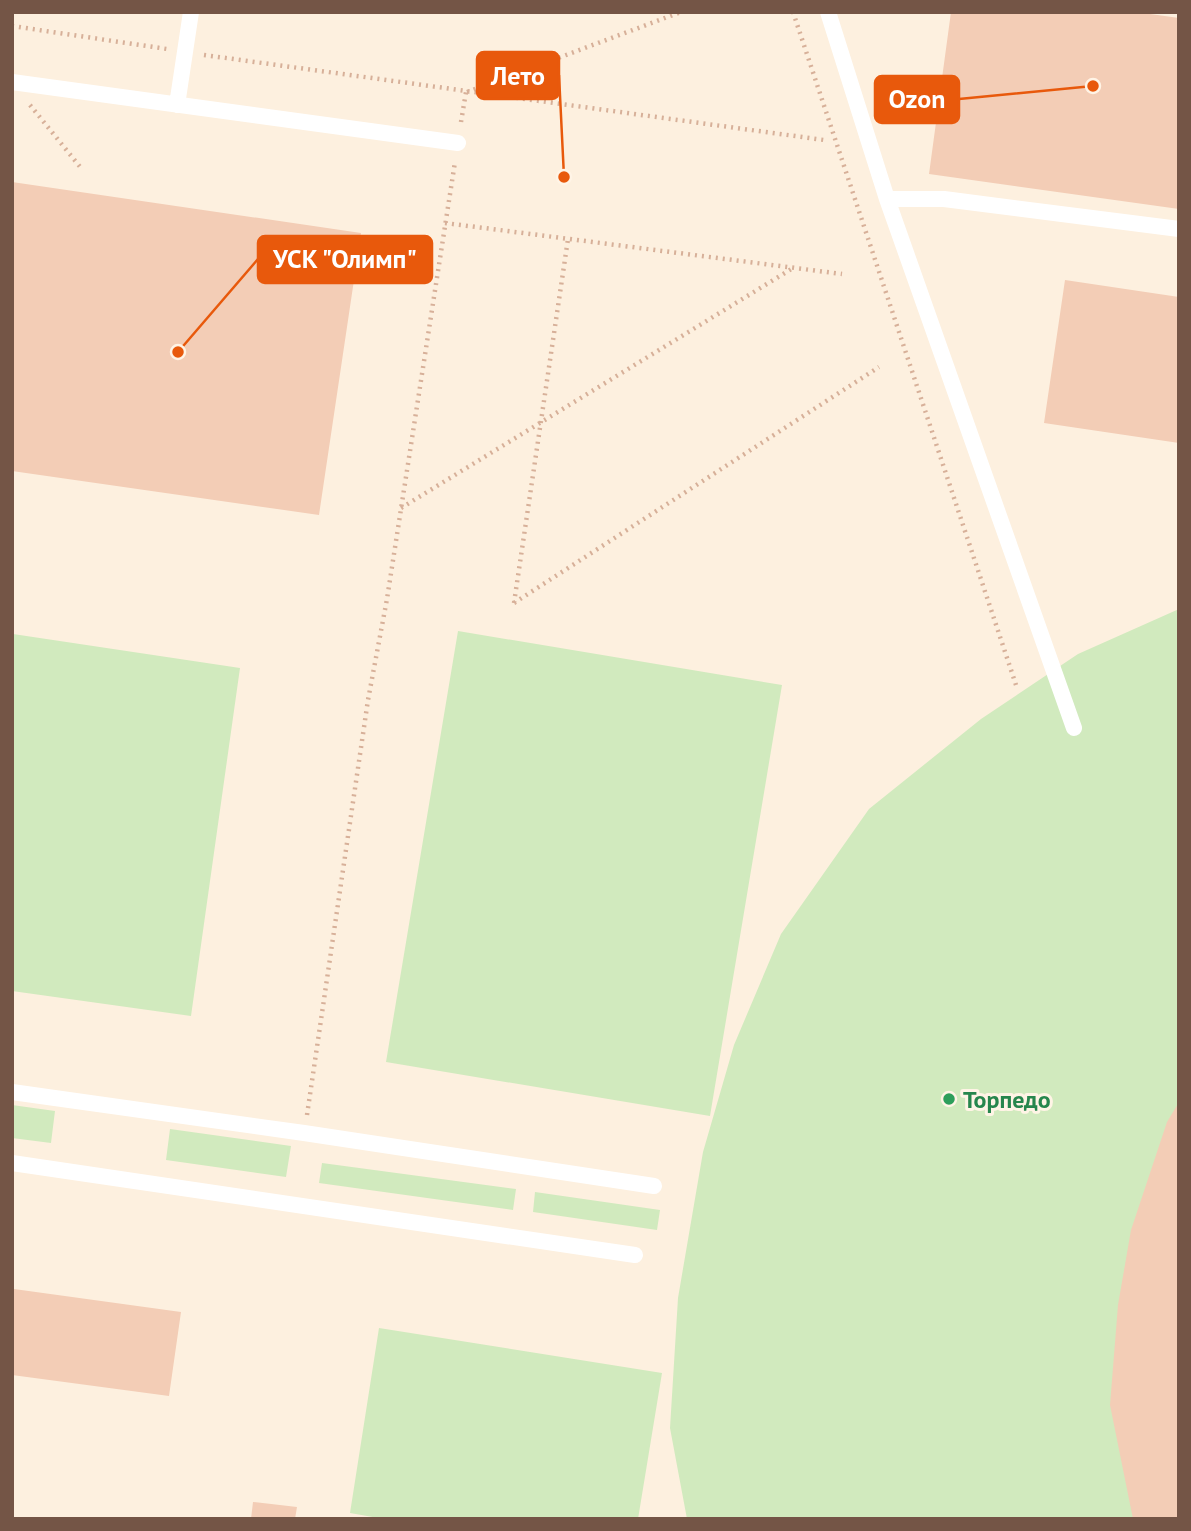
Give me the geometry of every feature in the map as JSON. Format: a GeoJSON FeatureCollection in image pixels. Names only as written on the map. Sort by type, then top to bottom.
{"type":"FeatureCollection","features":[{"type":"Feature","properties":{"kind":"lane"},"geometry":{"type":"LineString","coordinates":[[177,105],[191,12]]}},
{"type":"Feature","properties":{"kind":"lane"},"geometry":{"type":"LineString","coordinates":[[828,12],[887,199],[1074,728]]}},
{"type":"Feature","properties":{"kind":"lane"},"geometry":{"type":"LineString","coordinates":[[12,82],[458,143]]}},
{"type":"Feature","properties":{"kind":"lane"},"geometry":{"type":"LineString","coordinates":[[887,199],[944,199],[1179,229]]}},
{"type":"Feature","properties":{"kind":"lane"},"geometry":{"type":"LineString","coordinates":[[12,1092],[654,1185]]}},
{"type":"Feature","properties":{"kind":"lane"},"geometry":{"type":"LineString","coordinates":[[12,1163],[635,1255]]}},
{"type":"Feature","properties":{"kind":"path"},"geometry":{"type":"LineString","coordinates":[[466,92],[681,12]]}},
{"type":"Feature","properties":{"kind":"path"},"geometry":{"type":"LineString","coordinates":[[793,12],[1016,685]]}},
{"type":"Feature","properties":{"kind":"path"},"geometry":{"type":"LineString","coordinates":[[12,26],[824,141]]}},
{"type":"Feature","properties":{"kind":"path"},"geometry":{"type":"LineString","coordinates":[[12,82],[80,168]]}},
{"type":"Feature","properties":{"kind":"path"},"geometry":{"type":"LineString","coordinates":[[304,1133],[368,701],[466,92]]}},
{"type":"Feature","properties":{"kind":"path"},"geometry":{"type":"LineString","coordinates":[[445,223],[842,274]]}},
{"type":"Feature","properties":{"kind":"path"},"geometry":{"type":"LineString","coordinates":[[568,239],[514,603],[879,367]]}},
{"type":"Feature","properties":{"kind":"path"},"geometry":{"type":"LineString","coordinates":[[400,508],[793,268]]}},
{"type":"Feature","properties":{"kind":"green space","name":"Торпедо"},"geometry":{"type":"Polygon","coordinates":[[[1179,609],[1179,1519],[687,1519],[670,1428],[678,1298],[703,1152],[734,1045],[781,934],[869,809],[981,719],[1078,654],[1179,609]]]}},
{"type":"Feature","properties":{"kind":"green space"},"geometry":{"type":"Polygon","coordinates":[[[458,631],[782,685],[710,1116],[386,1062],[458,631]]]}},
{"type":"Feature","properties":{"kind":"green space"},"geometry":{"type":"Polygon","coordinates":[[[13,634],[240,668],[191,1016],[12,991],[13,634]]]}},
{"type":"Feature","properties":{"kind":"green space"},"geometry":{"type":"Polygon","coordinates":[[[12,1105],[55,1111],[51,1143],[12,1138],[12,1105]]]}},
{"type":"Feature","properties":{"kind":"green space"},"geometry":{"type":"Polygon","coordinates":[[[170,1129],[291,1146],[286,1177],[166,1160],[170,1129]]]}},
{"type":"Feature","properties":{"kind":"green space"},"geometry":{"type":"Polygon","coordinates":[[[322,1163],[516,1189],[513,1210],[319,1183],[322,1163]]]}},
{"type":"Feature","properties":{"kind":"green space"},"geometry":{"type":"Polygon","coordinates":[[[535,1192],[660,1210],[657,1230],[533,1212],[535,1192]]]}},
{"type":"Feature","properties":{"kind":"green space"},"geometry":{"type":"Polygon","coordinates":[[[379,1328],[662,1373],[638,1519],[384,1519],[350,1513],[379,1328]]]}},
{"type":"Feature","properties":{"kind":"building"},"geometry":{"type":"Polygon","coordinates":[[[951,12],[1136,12],[1179,18],[1179,209],[929,174],[951,12]]]}},
{"type":"Feature","properties":{"kind":"building"},"geometry":{"type":"Polygon","coordinates":[[[12,182],[361,233],[319,515],[12,471],[12,182]]]}},
{"type":"Feature","properties":{"kind":"building"},"geometry":{"type":"Polygon","coordinates":[[[1065,280],[1179,297],[1179,443],[1044,423],[1065,280]]]}},
{"type":"Feature","properties":{"kind":"building"},"geometry":{"type":"Polygon","coordinates":[[[1179,1102],[1179,1519],[1133,1519],[1110,1405],[1118,1305],[1131,1230],[1167,1122],[1179,1102]]]}},
{"type":"Feature","properties":{"kind":"building"},"geometry":{"type":"Polygon","coordinates":[[[14,1289],[181,1312],[169,1396],[12,1375],[14,1289]]]}},
{"type":"Feature","properties":{"kind":"building"},"geometry":{"type":"Polygon","coordinates":[[[253,1502],[297,1507],[295,1519],[251,1519],[253,1502]]]}},
{"type":"Feature","properties":{"kind":"place","name":"Ozon"},"geometry":{"type":"Point","coordinates":[1093,86]}},
{"type":"Feature","properties":{"kind":"place","name":"Лето"},"geometry":{"type":"Point","coordinates":[564,177]}},
{"type":"Feature","properties":{"kind":"place","name":"УСК \"Олимп\""},"geometry":{"type":"Point","coordinates":[178,352]}},
{"type":"Feature","properties":{"kind":"place","name":"Торпедо"},"geometry":{"type":"Point","coordinates":[949,1099]}}]}
